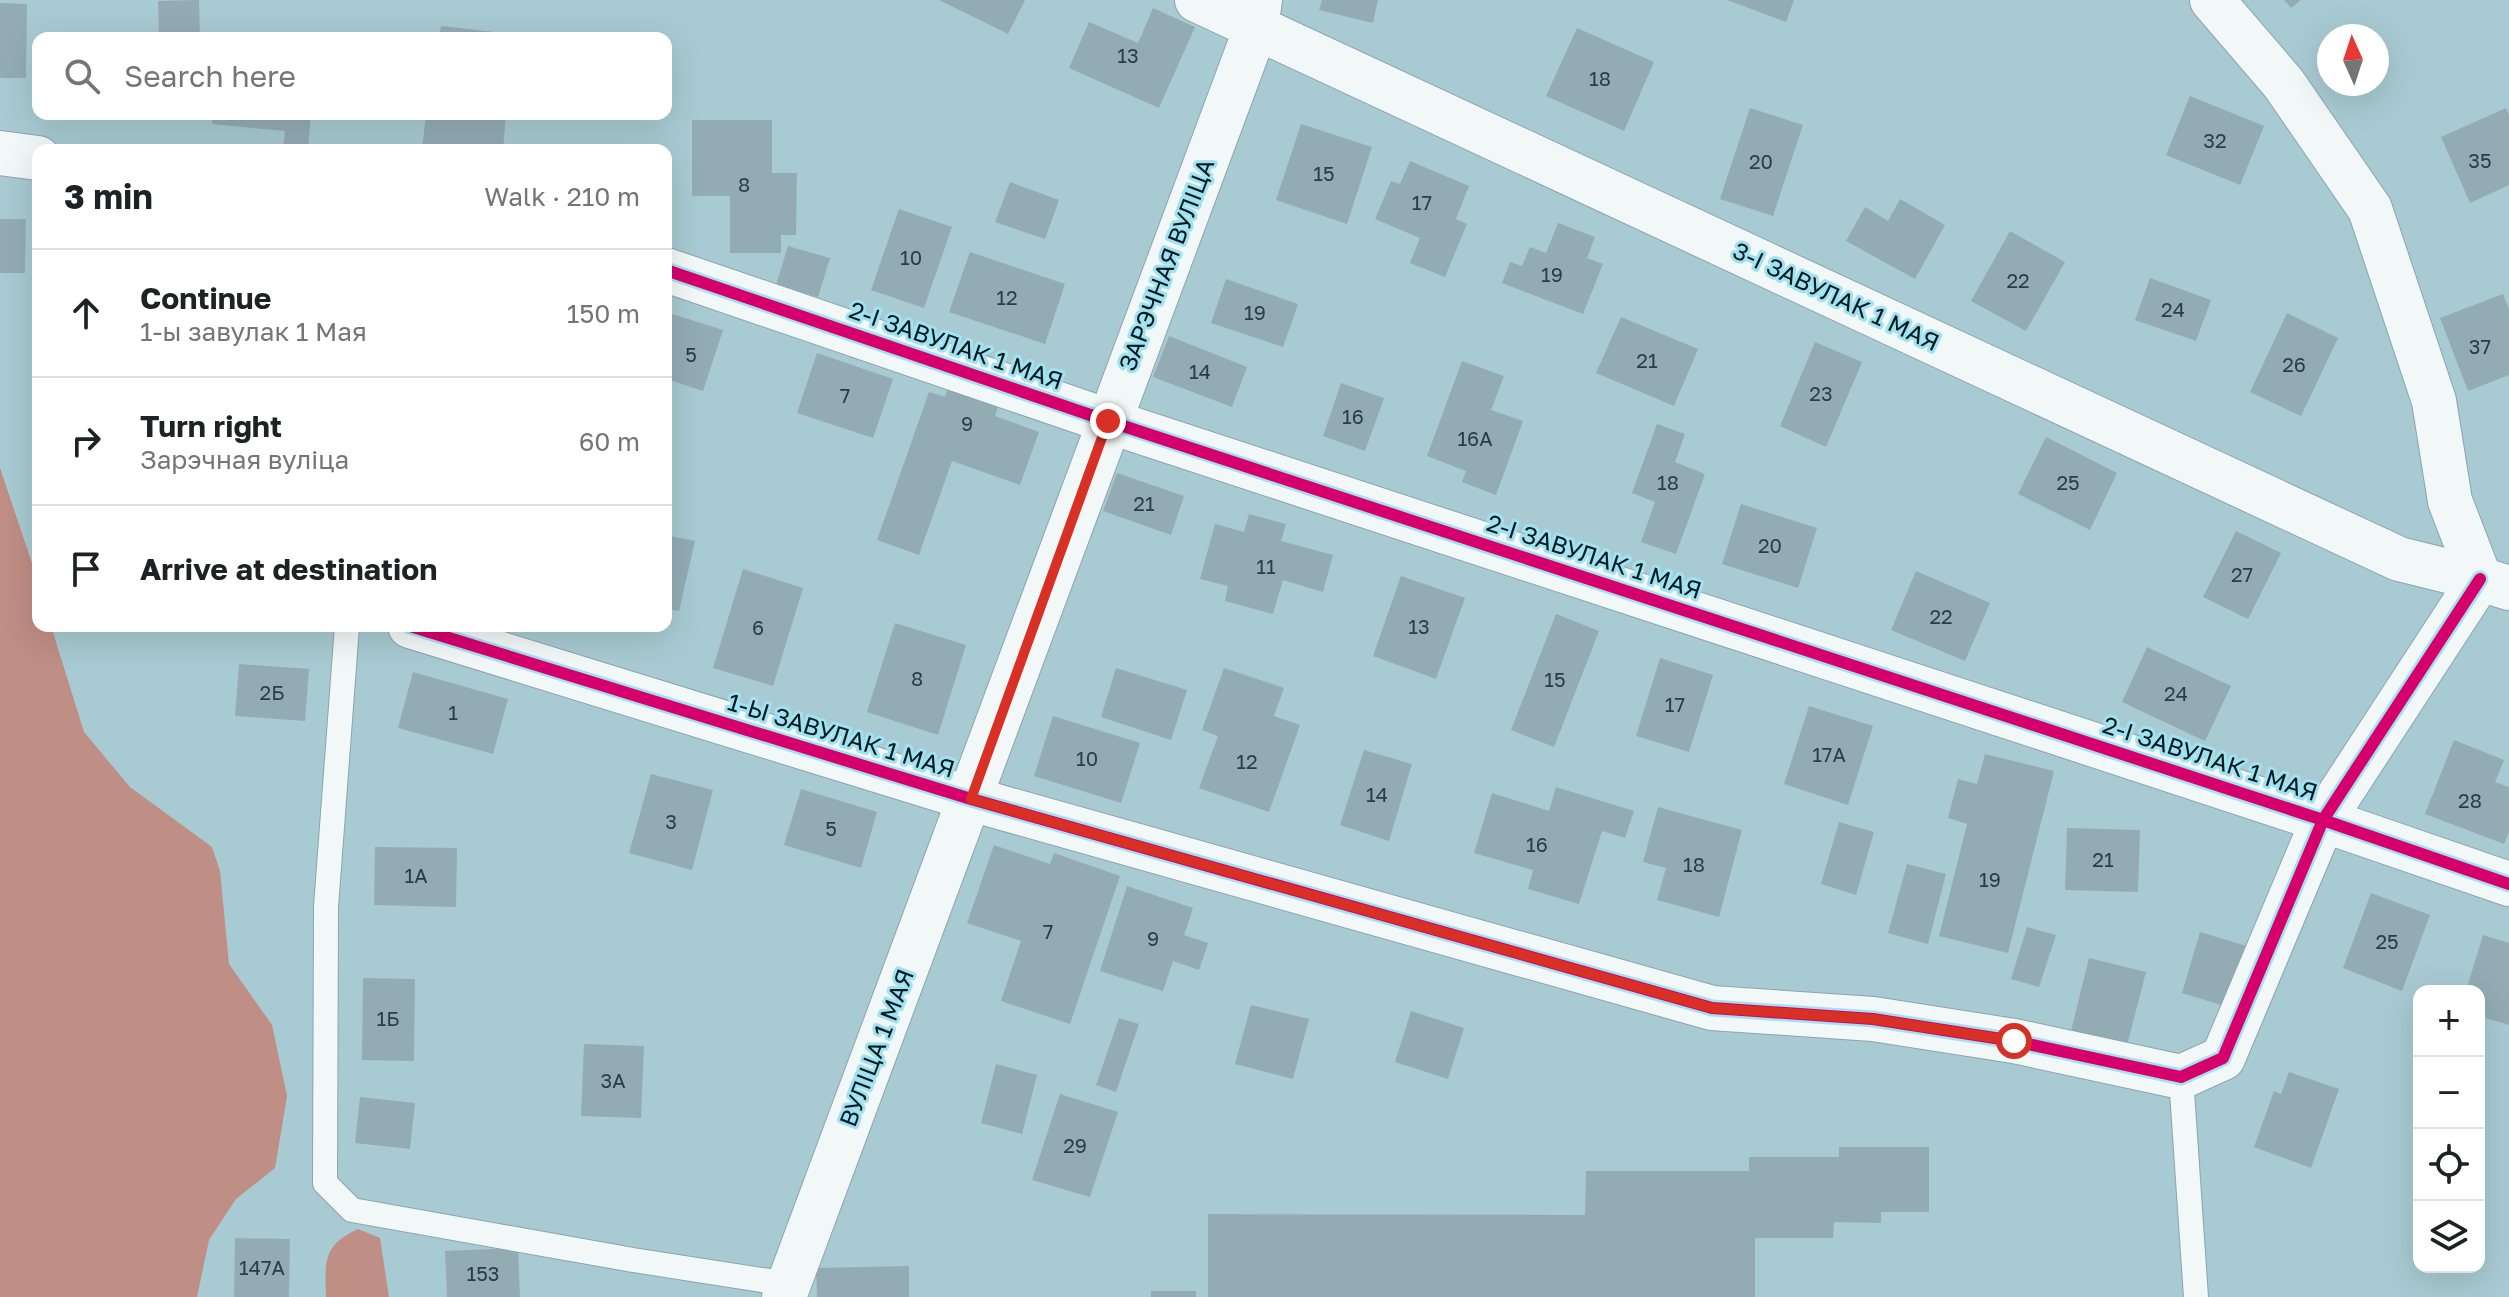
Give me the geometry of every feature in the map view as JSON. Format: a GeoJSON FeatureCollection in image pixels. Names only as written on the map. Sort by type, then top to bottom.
{"type":"FeatureCollection","features":[{"type":"Feature","properties":{"kind":"street","name":"3-І ЗАВУЛАК 1 МАЯ"},"geometry":{"type":"LineString","coordinates":[[1197,0],[1258,14],[2399,559],[2495,584]]}},
{"type":"Feature","properties":{"kind":"street"},"geometry":{"type":"LineString","coordinates":[[2181,1077],[2223,1058],[2323,820],[2495,584],[2450,501],[2434,401],[2370,209],[2284,84],[2212,0]]}},
{"type":"Feature","properties":{"kind":"street","name":"ЗАРЭЧНАЯ ВУЛІЦА"},"geometry":{"type":"LineString","coordinates":[[971,799],[1258,14]]}},
{"type":"Feature","properties":{"kind":"street"},"geometry":{"type":"LineString","coordinates":[[0,153],[32,157]]}},
{"type":"Feature","properties":{"kind":"street","name":"2-І ЗАВУЛАК 1 МАЯ"},"geometry":{"type":"LineString","coordinates":[[672,272],[1108,421],[2323,820],[2509,884]]}},
{"type":"Feature","properties":{"kind":"street","name":"1-Ы ЗАВУЛАК 1 МАЯ"},"geometry":{"type":"LineString","coordinates":[[429,632],[971,799],[1712,1008],[1873,1019],[2014,1041],[2181,1077]]}},
{"type":"Feature","properties":{"kind":"street","name":"ВУЛІЦА 1 МАЯ"},"geometry":{"type":"LineString","coordinates":[[786,1290],[971,799]]}},
{"type":"Feature","properties":{"kind":"lane"},"geometry":{"type":"LineString","coordinates":[[347,632],[326,907],[325,1183],[352,1210],[786,1290]]}},
{"type":"Feature","properties":{"kind":"lane"},"geometry":{"type":"LineString","coordinates":[[2181,1077],[2196,1297]]}},
{"type":"Feature","properties":{"kind":"shaded area"},"geometry":{"type":"Polygon","coordinates":[[[0,468],[32,563],[32,632],[53,632],[84,732],[130,787],[212,847],[220,871],[229,964],[272,1025],[287,1096],[275,1168],[236,1199],[209,1240],[197,1297],[0,1297],[0,468]]]}},
{"type":"Feature","properties":{"kind":"shaded area"},"geometry":{"type":"Polygon","coordinates":[[[358,1229],[380,1238],[389,1297],[326,1297],[328,1256],[338,1241],[358,1229]]]}},
{"type":"Feature","properties":{"kind":"building"},"geometry":{"type":"Polygon","coordinates":[[[199,0],[200,32],[159,32],[158,1],[199,0]]]}},
{"type":"Feature","properties":{"kind":"building"},"geometry":{"type":"Polygon","coordinates":[[[939,0],[1025,0],[1008,34],[939,0]]]}},
{"type":"Feature","properties":{"kind":"building"},"geometry":{"type":"Polygon","coordinates":[[[1322,0],[1378,0],[1373,23],[1319,10],[1322,0]]]}},
{"type":"Feature","properties":{"kind":"building"},"geometry":{"type":"Polygon","coordinates":[[[1727,0],[1794,0],[1786,22],[1727,0]]]}},
{"type":"Feature","properties":{"kind":"building"},"geometry":{"type":"Polygon","coordinates":[[[2284,0],[2301,0],[2291,8],[2284,0]]]}},
{"type":"Feature","properties":{"kind":"building"},"geometry":{"type":"Polygon","coordinates":[[[0,3],[27,4],[26,78],[0,78],[0,3]]]}},
{"type":"Feature","properties":{"kind":"building"},"geometry":{"type":"Polygon","coordinates":[[[1153,8],[1195,27],[1159,108],[1069,68],[1089,22],[1138,43],[1153,8]]]}},
{"type":"Feature","properties":{"kind":"building"},"geometry":{"type":"Polygon","coordinates":[[[441,26],[495,32],[440,32],[441,26]]]}},
{"type":"Feature","properties":{"kind":"building"},"geometry":{"type":"Polygon","coordinates":[[[1577,28],[1654,62],[1624,131],[1546,96],[1577,28]]]}},
{"type":"Feature","properties":{"kind":"building"},"geometry":{"type":"Polygon","coordinates":[[[2190,96],[2264,126],[2240,185],[2166,155],[2190,96]]]}},
{"type":"Feature","properties":{"kind":"building"},"geometry":{"type":"Polygon","coordinates":[[[1750,108],[1803,125],[1773,216],[1720,199],[1750,108]]]}},
{"type":"Feature","properties":{"kind":"building"},"geometry":{"type":"Polygon","coordinates":[[[2506,108],[2509,115],[2509,185],[2470,203],[2441,137],[2506,108]]]}},
{"type":"Feature","properties":{"kind":"building"},"geometry":{"type":"Polygon","coordinates":[[[212,120],[310,120],[308,144],[284,144],[285,131],[212,124],[212,120]]]}},
{"type":"Feature","properties":{"kind":"building"},"geometry":{"type":"Polygon","coordinates":[[[425,120],[506,120],[504,144],[423,144],[425,120]]]}},
{"type":"Feature","properties":{"kind":"building"},"geometry":{"type":"Polygon","coordinates":[[[692,120],[772,120],[772,173],[797,173],[796,235],[781,235],[781,253],[730,253],[730,196],[692,196],[692,120]]]}},
{"type":"Feature","properties":{"kind":"building"},"geometry":{"type":"Polygon","coordinates":[[[1301,124],[1372,147],[1347,224],[1276,200],[1301,124]]]}},
{"type":"Feature","properties":{"kind":"building"},"geometry":{"type":"Polygon","coordinates":[[[1410,161],[1469,186],[1456,219],[1467,224],[1445,277],[1410,263],[1420,238],[1375,219],[1391,181],[1400,184],[1410,161]]]}},
{"type":"Feature","properties":{"kind":"building"},"geometry":{"type":"Polygon","coordinates":[[[1010,182],[1059,200],[1045,239],[995,222],[1010,182]]]}},
{"type":"Feature","properties":{"kind":"building"},"geometry":{"type":"Polygon","coordinates":[[[1900,199],[1945,225],[1915,279],[1846,241],[1865,207],[1888,221],[1900,199]]]}},
{"type":"Feature","properties":{"kind":"building"},"geometry":{"type":"Polygon","coordinates":[[[899,209],[952,227],[924,308],[871,290],[899,209]]]}},
{"type":"Feature","properties":{"kind":"building"},"geometry":{"type":"Polygon","coordinates":[[[0,219],[26,219],[25,273],[0,273],[0,219]]]}},
{"type":"Feature","properties":{"kind":"building"},"geometry":{"type":"Polygon","coordinates":[[[1558,223],[1595,237],[1587,258],[1603,264],[1583,314],[1502,283],[1510,262],[1522,266],[1530,247],[1546,253],[1558,223]]]}},
{"type":"Feature","properties":{"kind":"building"},"geometry":{"type":"Polygon","coordinates":[[[2010,231],[2065,262],[2026,331],[1971,301],[2010,231]]]}},
{"type":"Feature","properties":{"kind":"building"},"geometry":{"type":"Polygon","coordinates":[[[788,246],[830,258],[818,297],[776,285],[788,246]]]}},
{"type":"Feature","properties":{"kind":"building"},"geometry":{"type":"Polygon","coordinates":[[[970,252],[1065,284],[1045,344],[949,312],[970,252]]]}},
{"type":"Feature","properties":{"kind":"building"},"geometry":{"type":"Polygon","coordinates":[[[2150,278],[2211,300],[2196,341],[2135,320],[2150,278]]]}},
{"type":"Feature","properties":{"kind":"building"},"geometry":{"type":"Polygon","coordinates":[[[1226,279],[1298,304],[1283,347],[1211,323],[1226,279]]]}},
{"type":"Feature","properties":{"kind":"building"},"geometry":{"type":"Polygon","coordinates":[[[2503,294],[2509,309],[2509,375],[2468,391],[2440,318],[2503,294]]]}},
{"type":"Feature","properties":{"kind":"building"},"geometry":{"type":"Polygon","coordinates":[[[2287,313],[2338,338],[2301,416],[2250,392],[2287,313]]]}},
{"type":"Feature","properties":{"kind":"building"},"geometry":{"type":"Polygon","coordinates":[[[672,314],[723,330],[703,391],[672,381],[672,314]]]}},
{"type":"Feature","properties":{"kind":"building"},"geometry":{"type":"Polygon","coordinates":[[[1621,317],[1698,349],[1674,406],[1596,373],[1621,317]]]}},
{"type":"Feature","properties":{"kind":"building"},"geometry":{"type":"Polygon","coordinates":[[[1169,336],[1247,367],[1232,407],[1153,377],[1169,336]]]}},
{"type":"Feature","properties":{"kind":"building"},"geometry":{"type":"Polygon","coordinates":[[[1815,342],[1862,362],[1826,447],[1780,426],[1815,342]]]}},
{"type":"Feature","properties":{"kind":"building"},"geometry":{"type":"Polygon","coordinates":[[[817,353],[893,379],[873,438],[797,413],[817,353]]]}},
{"type":"Feature","properties":{"kind":"building"},"geometry":{"type":"Polygon","coordinates":[[[1462,361],[1504,376],[1491,410],[1523,421],[1496,495],[1462,482],[1466,471],[1427,456],[1462,361]]]}},
{"type":"Feature","properties":{"kind":"building"},"geometry":{"type":"Polygon","coordinates":[[[952,378],[1002,396],[995,416],[1039,432],[1020,485],[952,461],[919,555],[877,540],[929,392],[945,397],[952,378]]]}},
{"type":"Feature","properties":{"kind":"building"},"geometry":{"type":"Polygon","coordinates":[[[1341,383],[1384,398],[1365,451],[1323,436],[1341,383]]]}},
{"type":"Feature","properties":{"kind":"building"},"geometry":{"type":"Polygon","coordinates":[[[1657,424],[1685,434],[1675,462],[1705,474],[1676,554],[1641,542],[1655,502],[1632,493],[1657,424]]]}},
{"type":"Feature","properties":{"kind":"building"},"geometry":{"type":"Polygon","coordinates":[[[2046,437],[2117,473],[2090,530],[2018,494],[2046,437]]]}},
{"type":"Feature","properties":{"kind":"building"},"geometry":{"type":"Polygon","coordinates":[[[1117,473],[1184,496],[1171,535],[1103,511],[1117,473]]]}},
{"type":"Feature","properties":{"kind":"building"},"geometry":{"type":"Polygon","coordinates":[[[1741,504],[1817,528],[1798,588],[1722,564],[1741,504]]]}},
{"type":"Feature","properties":{"kind":"building"},"geometry":{"type":"Polygon","coordinates":[[[1249,514],[1286,524],[1281,541],[1333,555],[1323,592],[1283,580],[1273,614],[1225,601],[1228,586],[1200,579],[1215,524],[1244,532],[1249,514]]]}},
{"type":"Feature","properties":{"kind":"building"},"geometry":{"type":"Polygon","coordinates":[[[2236,531],[2281,553],[2248,619],[2203,597],[2236,531]]]}},
{"type":"Feature","properties":{"kind":"building"},"geometry":{"type":"Polygon","coordinates":[[[672,536],[695,541],[679,611],[672,610],[672,536]]]}},
{"type":"Feature","properties":{"kind":"building"},"geometry":{"type":"Polygon","coordinates":[[[743,569],[803,588],[773,686],[713,668],[743,569]]]}},
{"type":"Feature","properties":{"kind":"building"},"geometry":{"type":"Polygon","coordinates":[[[1916,571],[1990,603],[1965,661],[1891,630],[1916,571]]]}},
{"type":"Feature","properties":{"kind":"building"},"geometry":{"type":"Polygon","coordinates":[[[1401,576],[1465,598],[1436,679],[1373,656],[1401,576]]]}},
{"type":"Feature","properties":{"kind":"building"},"geometry":{"type":"Polygon","coordinates":[[[1556,614],[1599,631],[1554,747],[1511,730],[1556,614]]]}},
{"type":"Feature","properties":{"kind":"building"},"geometry":{"type":"Polygon","coordinates":[[[895,623],[966,645],[938,735],[867,712],[895,623]]]}},
{"type":"Feature","properties":{"kind":"building"},"geometry":{"type":"Polygon","coordinates":[[[2147,647],[2231,686],[2205,741],[2122,702],[2147,647]]]}},
{"type":"Feature","properties":{"kind":"building"},"geometry":{"type":"Polygon","coordinates":[[[1660,658],[1713,675],[1689,752],[1636,736],[1660,658]]]}},
{"type":"Feature","properties":{"kind":"building"},"geometry":{"type":"Polygon","coordinates":[[[239,664],[309,669],[305,721],[235,716],[239,664]]]}},
{"type":"Feature","properties":{"kind":"building"},"geometry":{"type":"Polygon","coordinates":[[[1116,668],[1187,690],[1171,740],[1101,717],[1116,668]]]}},
{"type":"Feature","properties":{"kind":"building"},"geometry":{"type":"Polygon","coordinates":[[[1224,668],[1284,688],[1274,716],[1300,725],[1269,812],[1199,788],[1218,736],[1202,730],[1224,668]]]}},
{"type":"Feature","properties":{"kind":"building"},"geometry":{"type":"Polygon","coordinates":[[[413,672],[508,699],[493,754],[398,728],[413,672]]]}},
{"type":"Feature","properties":{"kind":"building"},"geometry":{"type":"Polygon","coordinates":[[[1809,706],[1873,726],[1848,805],[1784,784],[1809,706]]]}},
{"type":"Feature","properties":{"kind":"building"},"geometry":{"type":"Polygon","coordinates":[[[1053,716],[1140,743],[1121,803],[1034,776],[1053,716]]]}},
{"type":"Feature","properties":{"kind":"building"},"geometry":{"type":"Polygon","coordinates":[[[2454,740],[2504,760],[2495,782],[2509,787],[2509,832],[2504,844],[2425,814],[2454,740]]]}},
{"type":"Feature","properties":{"kind":"building"},"geometry":{"type":"Polygon","coordinates":[[[1364,750],[1412,764],[1389,841],[1340,825],[1364,750]]]}},
{"type":"Feature","properties":{"kind":"building"},"geometry":{"type":"Polygon","coordinates":[[[1985,754],[2054,771],[2008,953],[1939,936],[1967,824],[1948,818],[1958,779],[1977,784],[1985,754]]]}},
{"type":"Feature","properties":{"kind":"building"},"geometry":{"type":"Polygon","coordinates":[[[651,774],[713,790],[692,870],[629,853],[651,774]]]}},
{"type":"Feature","properties":{"kind":"building"},"geometry":{"type":"Polygon","coordinates":[[[1556,787],[1634,811],[1625,838],[1602,831],[1579,904],[1528,889],[1533,870],[1474,853],[1492,793],[1549,811],[1556,787]]]}},
{"type":"Feature","properties":{"kind":"building"},"geometry":{"type":"Polygon","coordinates":[[[801,789],[877,812],[861,868],[784,845],[801,789]]]}},
{"type":"Feature","properties":{"kind":"building"},"geometry":{"type":"Polygon","coordinates":[[[1658,807],[1742,830],[1719,917],[1657,900],[1666,868],[1643,862],[1658,807]]]}},
{"type":"Feature","properties":{"kind":"building"},"geometry":{"type":"Polygon","coordinates":[[[1839,822],[1874,832],[1856,895],[1821,884],[1839,822]]]}},
{"type":"Feature","properties":{"kind":"building"},"geometry":{"type":"Polygon","coordinates":[[[2067,828],[2140,830],[2138,892],[2065,890],[2067,828]]]}},
{"type":"Feature","properties":{"kind":"building"},"geometry":{"type":"Polygon","coordinates":[[[994,845],[1050,864],[1054,853],[1120,876],[1070,1024],[1001,1001],[1021,941],[967,923],[994,845]]]}},
{"type":"Feature","properties":{"kind":"building"},"geometry":{"type":"Polygon","coordinates":[[[375,847],[457,848],[456,907],[374,905],[375,847]]]}},
{"type":"Feature","properties":{"kind":"building"},"geometry":{"type":"Polygon","coordinates":[[[1907,864],[1946,874],[1928,944],[1888,933],[1907,864]]]}},
{"type":"Feature","properties":{"kind":"building"},"geometry":{"type":"Polygon","coordinates":[[[1127,886],[1193,908],[1184,935],[1208,943],[1199,970],[1173,961],[1163,991],[1100,971],[1127,886]]]}},
{"type":"Feature","properties":{"kind":"building"},"geometry":{"type":"Polygon","coordinates":[[[2371,893],[2430,915],[2402,991],[2343,968],[2371,893]]]}},
{"type":"Feature","properties":{"kind":"building"},"geometry":{"type":"Polygon","coordinates":[[[2027,927],[2056,935],[2039,987],[2011,979],[2027,927]]]}},
{"type":"Feature","properties":{"kind":"building"},"geometry":{"type":"Polygon","coordinates":[[[2200,932],[2250,947],[2231,1008],[2182,993],[2200,932]]]}},
{"type":"Feature","properties":{"kind":"building"},"geometry":{"type":"Polygon","coordinates":[[[2483,935],[2509,943],[2509,1025],[2485,1018],[2485,985],[2468,985],[2483,935]]]}},
{"type":"Feature","properties":{"kind":"building"},"geometry":{"type":"Polygon","coordinates":[[[2089,958],[2146,972],[2126,1049],[2070,1035],[2089,958]]]}},
{"type":"Feature","properties":{"kind":"building"},"geometry":{"type":"Polygon","coordinates":[[[363,978],[415,979],[414,1061],[362,1060],[363,978]]]}},
{"type":"Feature","properties":{"kind":"building"},"geometry":{"type":"Polygon","coordinates":[[[1251,1005],[1309,1019],[1293,1079],[1235,1064],[1251,1005]]]}},
{"type":"Feature","properties":{"kind":"building"},"geometry":{"type":"Polygon","coordinates":[[[1411,1011],[1464,1028],[1448,1079],[1395,1062],[1411,1011]]]}},
{"type":"Feature","properties":{"kind":"building"},"geometry":{"type":"Polygon","coordinates":[[[1119,1018],[1139,1024],[1116,1092],[1096,1085],[1119,1018]]]}},
{"type":"Feature","properties":{"kind":"building"},"geometry":{"type":"Polygon","coordinates":[[[584,1044],[644,1046],[641,1118],[581,1116],[584,1044]]]}},
{"type":"Feature","properties":{"kind":"building"},"geometry":{"type":"Polygon","coordinates":[[[996,1064],[1037,1075],[1022,1134],[981,1123],[996,1064]]]}},
{"type":"Feature","properties":{"kind":"building"},"geometry":{"type":"Polygon","coordinates":[[[2289,1072],[2339,1089],[2311,1168],[2254,1147],[2274,1091],[2281,1094],[2289,1072]]]}},
{"type":"Feature","properties":{"kind":"building"},"geometry":{"type":"Polygon","coordinates":[[[1060,1094],[1118,1112],[1090,1197],[1032,1180],[1060,1094]]]}},
{"type":"Feature","properties":{"kind":"building"},"geometry":{"type":"Polygon","coordinates":[[[360,1097],[415,1103],[410,1149],[355,1143],[360,1097]]]}},
{"type":"Feature","properties":{"kind":"building"},"geometry":{"type":"Polygon","coordinates":[[[1839,1147],[1929,1147],[1929,1212],[1881,1212],[1881,1223],[1834,1222],[1833,1238],[1755,1238],[1755,1297],[1208,1297],[1208,1214],[1585,1215],[1586,1171],[1749,1171],[1749,1157],[1839,1157],[1839,1147]]]}},
{"type":"Feature","properties":{"kind":"building"},"geometry":{"type":"Polygon","coordinates":[[[235,1238],[290,1239],[289,1297],[234,1297],[235,1238]]]}},
{"type":"Feature","properties":{"kind":"building"},"geometry":{"type":"Polygon","coordinates":[[[518,1248],[520,1297],[447,1297],[445,1251],[518,1248]]]}},
{"type":"Feature","properties":{"kind":"building"},"geometry":{"type":"Polygon","coordinates":[[[909,1266],[909,1297],[817,1297],[816,1268],[909,1266]]]}},
{"type":"Feature","properties":{"kind":"building"},"geometry":{"type":"Polygon","coordinates":[[[1151,1291],[1196,1291],[1196,1297],[1151,1297],[1151,1291]]]}},
{"type":"Feature","properties":{"kind":"cycle path"},"geometry":{"type":"LineString","coordinates":[[672,272],[1108,421],[2323,820],[2509,884]]}},
{"type":"Feature","properties":{"kind":"cycle path"},"geometry":{"type":"LineString","coordinates":[[429,632],[971,799],[1712,1008],[1873,1019],[2014,1041],[2181,1077],[2223,1058],[2323,820],[2480,579]]}},
{"type":"Feature","properties":{"kind":"route"},"geometry":{"type":"LineString","coordinates":[[1108,421],[971,799],[1712,1008],[1873,1019],[2014,1041]]}}]}
